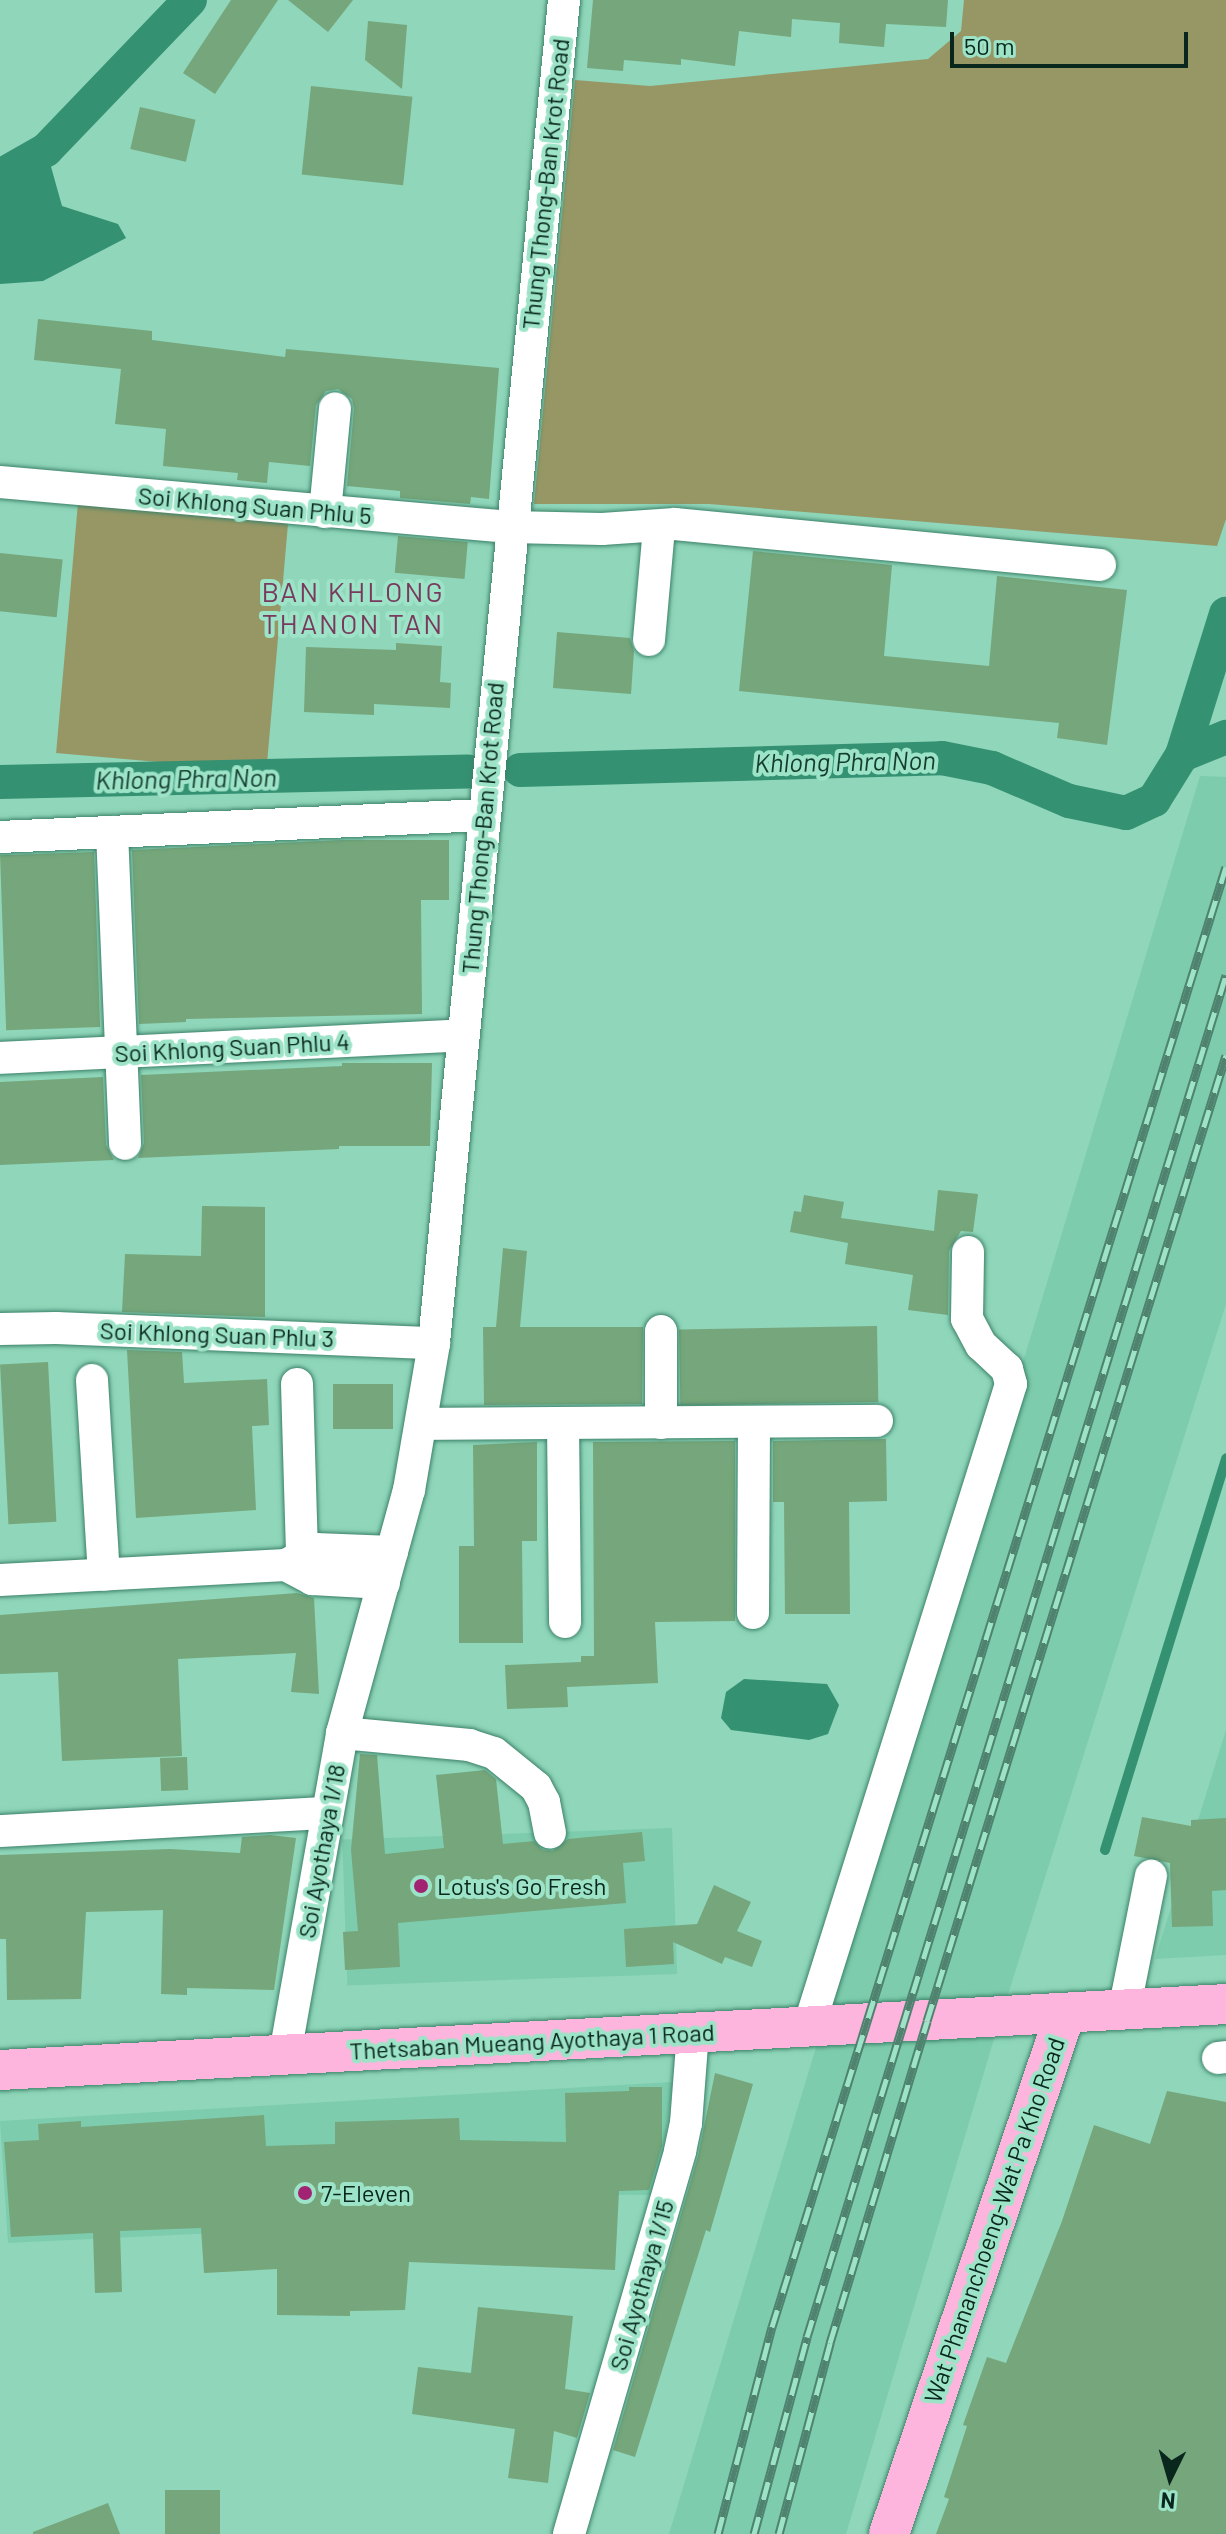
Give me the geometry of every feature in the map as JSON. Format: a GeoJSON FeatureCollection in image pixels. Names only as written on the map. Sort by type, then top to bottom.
{"type":"FeatureCollection","features":[{"type":"Feature","properties":{"kind":"main road","name":"Wat Phananchoeng-Wat Pa Kho Road"},"geometry":{"type":"LineString","coordinates":[[889,2534],[1065,2014],[1226,2004]]}},
{"type":"Feature","properties":{"kind":"main road","name":"Thetsaban Mueang Ayothaya 1 Road"},"geometry":{"type":"LineString","coordinates":[[0,2070],[1065,2014]]}},
{"type":"Feature","properties":{"kind":"street","name":"Thung Thong-Ban Krot Road"},"geometry":{"type":"LineString","coordinates":[[364,1650],[392,1552],[422,1424],[434,1343],[510,527],[564,0]]}},
{"type":"Feature","properties":{"kind":"street"},"geometry":{"type":"LineString","coordinates":[[325,512],[335,408]]}},
{"type":"Feature","properties":{"kind":"street","name":"Soi Khlong Suan Phlu 5"},"geometry":{"type":"LineString","coordinates":[[0,482],[510,527],[659,527],[675,524],[1100,565]]}},
{"type":"Feature","properties":{"kind":"street"},"geometry":{"type":"LineString","coordinates":[[649,640],[659,527]]}},
{"type":"Feature","properties":{"kind":"street"},"geometry":{"type":"LineString","coordinates":[[0,837],[483,815]]}},
{"type":"Feature","properties":{"kind":"street"},"geometry":{"type":"LineString","coordinates":[[112,832],[125,1144]]}},
{"type":"Feature","properties":{"kind":"street","name":"Soi Khlong Suan Phlu 4"},"geometry":{"type":"LineString","coordinates":[[0,1058],[463,1035]]}},
{"type":"Feature","properties":{"kind":"street"},"geometry":{"type":"LineString","coordinates":[[809,2026],[1011,1384],[1007,1369],[981,1345],[967,1319],[968,1252]]}},
{"type":"Feature","properties":{"kind":"street","name":"Soi Khlong Suan Phlu 3"},"geometry":{"type":"LineString","coordinates":[[0,1329],[56,1328],[434,1343]]}},
{"type":"Feature","properties":{"kind":"street"},"geometry":{"type":"LineString","coordinates":[[661,1331],[661,1423]]}},
{"type":"Feature","properties":{"kind":"street"},"geometry":{"type":"LineString","coordinates":[[92,1380],[104,1575]]}},
{"type":"Feature","properties":{"kind":"street"},"geometry":{"type":"LineString","coordinates":[[297,1384],[306,1562]]}},
{"type":"Feature","properties":{"kind":"street"},"geometry":{"type":"LineString","coordinates":[[422,1424],[877,1421]]}},
{"type":"Feature","properties":{"kind":"street"},"geometry":{"type":"LineString","coordinates":[[753,1613],[754,1422]]}},
{"type":"Feature","properties":{"kind":"street"},"geometry":{"type":"LineString","coordinates":[[563,1423],[565,1622]]}},
{"type":"Feature","properties":{"kind":"street"},"geometry":{"type":"LineString","coordinates":[[0,1580],[306,1562],[392,1552]]}},
{"type":"Feature","properties":{"kind":"street"},"geometry":{"type":"LineString","coordinates":[[306,1562],[384,1583]]}},
{"type":"Feature","properties":{"kind":"street","name":"Soi Ayothaya 1/18"},"geometry":{"type":"LineString","coordinates":[[285,2054],[326,1813],[342,1733],[364,1650]]}},
{"type":"Feature","properties":{"kind":"street"},"geometry":{"type":"LineString","coordinates":[[342,1733],[469,1745],[494,1753],[536,1787],[544,1802],[550,1832]]}},
{"type":"Feature","properties":{"kind":"street"},"geometry":{"type":"LineString","coordinates":[[0,1831],[326,1813]]}},
{"type":"Feature","properties":{"kind":"street"},"geometry":{"type":"LineString","coordinates":[[1124,2011],[1151,1876]]}},
{"type":"Feature","properties":{"kind":"street","name":"Soi Ayothaya 1/15"},"geometry":{"type":"LineString","coordinates":[[569,2534],[680,2151],[693,2033]]}},
{"type":"Feature","properties":{"kind":"shaded area"},"geometry":{"type":"Polygon","coordinates":[[[964,0],[1226,0],[1226,519],[1217,546],[709,504],[534,504],[575,80],[650,86],[928,59],[961,31],[964,0]]]}},
{"type":"Feature","properties":{"kind":"shaded area"},"geometry":{"type":"Polygon","coordinates":[[[29,147],[48,156],[62,206],[118,224],[126,238],[43,281],[0,284],[0,160],[29,147]]]}},
{"type":"Feature","properties":{"kind":"shaded area"},"geometry":{"type":"Polygon","coordinates":[[[78,503],[288,521],[266,771],[56,753],[78,503]]]}},
{"type":"Feature","properties":{"kind":"shaded area"},"geometry":{"type":"Polygon","coordinates":[[[1200,776],[1226,777],[1226,1304],[994,2039],[846,2534],[669,2534],[1200,776]]]}},
{"type":"Feature","properties":{"kind":"shaded area"},"geometry":{"type":"Polygon","coordinates":[[[744,1679],[827,1684],[839,1705],[828,1734],[809,1740],[731,1730],[721,1718],[726,1692],[744,1679]]]}},
{"type":"Feature","properties":{"kind":"shaded area"},"geometry":{"type":"Polygon","coordinates":[[[1226,1730],[1226,1955],[1155,1959],[1226,1730]]]}},
{"type":"Feature","properties":{"kind":"shaded area"},"geometry":{"type":"Polygon","coordinates":[[[672,1828],[677,1974],[347,1985],[342,1840],[672,1828]]]}},
{"type":"Feature","properties":{"kind":"shaded area"},"geometry":{"type":"Polygon","coordinates":[[[673,2082],[657,2195],[471,2194],[276,2230],[8,2243],[0,2121],[673,2082]]]}},
{"type":"Feature","properties":{"kind":"building"},"geometry":{"type":"Polygon","coordinates":[[[231,0],[278,0],[215,94],[183,73],[231,0]]]}},
{"type":"Feature","properties":{"kind":"building"},"geometry":{"type":"Polygon","coordinates":[[[288,0],[353,0],[328,32],[288,0]]]}},
{"type":"Feature","properties":{"kind":"building"},"geometry":{"type":"Polygon","coordinates":[[[593,0],[948,0],[946,27],[886,24],[884,47],[839,43],[840,23],[792,19],[791,37],[739,31],[735,66],[681,59],[681,65],[624,60],[623,71],[587,68],[593,0]]]}},
{"type":"Feature","properties":{"kind":"building"},"geometry":{"type":"Polygon","coordinates":[[[368,21],[407,25],[402,89],[365,60],[368,21]]]}},
{"type":"Feature","properties":{"kind":"building"},"geometry":{"type":"Polygon","coordinates":[[[311,86],[412,97],[403,185],[302,175],[311,86]]]}},
{"type":"Feature","properties":{"kind":"building"},"geometry":{"type":"Polygon","coordinates":[[[140,107],[196,120],[186,162],[130,149],[140,107]]]}},
{"type":"Feature","properties":{"kind":"building"},"geometry":{"type":"Polygon","coordinates":[[[38,319],[152,331],[152,340],[285,357],[286,349],[499,368],[489,499],[471,497],[470,504],[400,498],[400,491],[347,486],[354,409],[352,399],[338,389],[326,391],[316,405],[310,466],[269,462],[267,483],[237,480],[238,473],[163,466],[166,429],[115,424],[121,369],[34,360],[38,319]]]}},
{"type":"Feature","properties":{"kind":"building"},"geometry":{"type":"Polygon","coordinates":[[[398,536],[468,542],[465,579],[395,573],[398,536]]]}},
{"type":"Feature","properties":{"kind":"building"},"geometry":{"type":"Polygon","coordinates":[[[753,551],[892,565],[884,656],[989,666],[997,576],[1127,590],[1107,745],[1057,738],[1059,723],[739,691],[753,551]]]}},
{"type":"Feature","properties":{"kind":"building"},"geometry":{"type":"Polygon","coordinates":[[[0,553],[63,560],[57,617],[0,611],[0,553]]]}},
{"type":"Feature","properties":{"kind":"building"},"geometry":{"type":"Polygon","coordinates":[[[557,632],[630,638],[634,651],[631,694],[553,688],[557,632]]]}},
{"type":"Feature","properties":{"kind":"building"},"geometry":{"type":"Polygon","coordinates":[[[396,643],[442,646],[440,682],[451,683],[450,708],[374,704],[374,715],[304,712],[306,647],[396,650],[396,643]]]}},
{"type":"Feature","properties":{"kind":"building"},"geometry":{"type":"Polygon","coordinates":[[[343,840],[449,840],[449,900],[421,900],[422,1014],[186,1019],[186,1022],[139,1024],[132,850],[343,840]]]}},
{"type":"Feature","properties":{"kind":"building"},"geometry":{"type":"Polygon","coordinates":[[[94,852],[100,1027],[6,1030],[0,855],[94,852]]]}},
{"type":"Feature","properties":{"kind":"building"},"geometry":{"type":"Polygon","coordinates":[[[342,1063],[432,1063],[430,1146],[339,1146],[339,1149],[138,1158],[144,1143],[141,1075],[342,1066],[342,1063]]]}},
{"type":"Feature","properties":{"kind":"building"},"geometry":{"type":"Polygon","coordinates":[[[103,1077],[106,1145],[114,1160],[0,1165],[0,1082],[103,1077]]]}},
{"type":"Feature","properties":{"kind":"building"},"geometry":{"type":"Polygon","coordinates":[[[938,1190],[978,1194],[973,1232],[961,1231],[949,1251],[948,1315],[908,1310],[913,1275],[845,1264],[848,1243],[790,1232],[794,1211],[801,1212],[804,1195],[844,1202],[841,1218],[934,1231],[938,1190]]]}},
{"type":"Feature","properties":{"kind":"building"},"geometry":{"type":"Polygon","coordinates":[[[202,1206],[265,1207],[265,1317],[122,1312],[125,1254],[201,1256],[202,1206]]]}},
{"type":"Feature","properties":{"kind":"building"},"geometry":{"type":"Polygon","coordinates":[[[503,1248],[527,1251],[520,1327],[643,1327],[642,1404],[484,1405],[483,1327],[496,1327],[503,1248]]]}},
{"type":"Feature","properties":{"kind":"building"},"geometry":{"type":"Polygon","coordinates":[[[877,1326],[878,1402],[680,1405],[679,1329],[877,1326]]]}},
{"type":"Feature","properties":{"kind":"building"},"geometry":{"type":"Polygon","coordinates":[[[127,1350],[182,1352],[184,1383],[267,1379],[269,1425],[252,1426],[256,1510],[136,1518],[127,1350]]]}},
{"type":"Feature","properties":{"kind":"building"},"geometry":{"type":"Polygon","coordinates":[[[48,1362],[56,1522],[8,1524],[0,1365],[48,1362]]]}},
{"type":"Feature","properties":{"kind":"building"},"geometry":{"type":"Polygon","coordinates":[[[333,1384],[393,1384],[393,1429],[333,1429],[333,1384]]]}},
{"type":"Feature","properties":{"kind":"building"},"geometry":{"type":"Polygon","coordinates":[[[886,1439],[887,1501],[849,1502],[850,1614],[785,1614],[784,1502],[773,1502],[773,1441],[886,1439]]]}},
{"type":"Feature","properties":{"kind":"building"},"geometry":{"type":"Polygon","coordinates":[[[735,1441],[735,1621],[655,1622],[658,1683],[567,1687],[568,1707],[507,1709],[505,1665],[581,1662],[581,1656],[594,1656],[593,1442],[735,1441]]]}},
{"type":"Feature","properties":{"kind":"building"},"geometry":{"type":"Polygon","coordinates":[[[537,1442],[537,1541],[522,1541],[523,1643],[459,1643],[459,1546],[474,1546],[473,1445],[537,1442]]]}},
{"type":"Feature","properties":{"kind":"building"},"geometry":{"type":"Polygon","coordinates":[[[297,1593],[314,1598],[319,1694],[291,1692],[296,1653],[178,1659],[182,1756],[62,1761],[58,1672],[0,1674],[0,1615],[297,1593]]]}},
{"type":"Feature","properties":{"kind":"building"},"geometry":{"type":"Polygon","coordinates":[[[360,1754],[377,1755],[385,1854],[444,1848],[436,1775],[485,1770],[496,1779],[503,1844],[534,1841],[543,1850],[553,1851],[568,1839],[642,1832],[645,1861],[623,1863],[626,1903],[398,1923],[400,1967],[345,1970],[343,1932],[358,1931],[351,1850],[360,1754]]]}},
{"type":"Feature","properties":{"kind":"building"},"geometry":{"type":"Polygon","coordinates":[[[187,1757],[188,1790],[161,1791],[160,1758],[187,1757]]]}},
{"type":"Feature","properties":{"kind":"building"},"geometry":{"type":"Polygon","coordinates":[[[1142,1817],[1191,1826],[1191,1820],[1226,1818],[1226,1890],[1212,1891],[1213,1926],[1172,1927],[1170,1863],[1134,1856],[1142,1817]]]}},
{"type":"Feature","properties":{"kind":"building"},"geometry":{"type":"Polygon","coordinates":[[[270,1835],[296,1838],[274,1990],[187,1988],[187,1995],[161,1994],[163,1910],[86,1912],[81,1999],[7,2000],[6,1939],[0,1939],[0,1855],[170,1849],[240,1853],[242,1837],[270,1835]]]}},
{"type":"Feature","properties":{"kind":"building"},"geometry":{"type":"Polygon","coordinates":[[[714,1885],[751,1902],[737,1931],[762,1941],[752,1967],[725,1957],[722,1964],[673,1942],[674,1964],[626,1967],[624,1929],[697,1924],[714,1885]]]}},
{"type":"Feature","properties":{"kind":"building"},"geometry":{"type":"Polygon","coordinates":[[[715,2073],[753,2084],[710,2232],[706,2230],[635,2457],[613,2450],[698,2156],[715,2073]]]}},
{"type":"Feature","properties":{"kind":"building"},"geometry":{"type":"Polygon","coordinates":[[[629,2087],[662,2087],[662,2146],[649,2190],[619,2191],[615,2270],[409,2262],[405,2310],[350,2311],[350,2316],[277,2315],[277,2269],[204,2273],[201,2228],[120,2231],[122,2292],[95,2293],[93,2233],[11,2237],[4,2142],[39,2140],[38,2124],[81,2121],[81,2127],[264,2115],[266,2146],[335,2144],[335,2122],[459,2118],[460,2140],[566,2142],[565,2093],[629,2091],[629,2087]]]}},
{"type":"Feature","properties":{"kind":"building"},"geometry":{"type":"Polygon","coordinates":[[[1167,2091],[1226,2102],[1226,2534],[936,2534],[949,2499],[944,2497],[967,2426],[963,2425],[987,2357],[1006,2363],[1062,2221],[1094,2125],[1150,2144],[1167,2091]]]}},
{"type":"Feature","properties":{"kind":"building"},"geometry":{"type":"Polygon","coordinates":[[[478,2307],[573,2316],[565,2389],[590,2393],[577,2438],[554,2431],[548,2483],[508,2478],[515,2429],[412,2414],[418,2367],[471,2373],[478,2307]]]}},
{"type":"Feature","properties":{"kind":"building"},"geometry":{"type":"Polygon","coordinates":[[[165,2490],[220,2490],[220,2534],[165,2534],[165,2490]]]}},
{"type":"Feature","properties":{"kind":"building"},"geometry":{"type":"Polygon","coordinates":[[[108,2503],[120,2534],[33,2534],[33,2532],[108,2503]]]}},
{"type":"Feature","properties":{"kind":"waterway"},"geometry":{"type":"LineString","coordinates":[[0,176],[46,150],[190,0]]}},
{"type":"Feature","properties":{"kind":"waterway"},"geometry":{"type":"LineString","coordinates":[[1182,755],[1226,614]]}},
{"type":"Feature","properties":{"kind":"waterway","name":"Khlong Phra Non"},"geometry":{"type":"LineString","coordinates":[[520,770],[942,758],[992,768],[1069,801],[1126,813],[1154,800],[1182,755],[1226,737]]}},
{"type":"Feature","properties":{"kind":"waterway","name":"Khlong Phra Non"},"geometry":{"type":"LineString","coordinates":[[0,782],[468,771]]}},
{"type":"Feature","properties":{"kind":"waterway"},"geometry":{"type":"LineString","coordinates":[[1105,1850],[1226,1458]]}},
{"type":"Feature","properties":{"kind":"railway"},"geometry":{"type":"LineString","coordinates":[[718,2534],[772,2327],[1226,867]]}},
{"type":"Feature","properties":{"kind":"railway"},"geometry":{"type":"LineString","coordinates":[[754,2534],[807,2337],[1226,975]]}},
{"type":"Feature","properties":{"kind":"railway"},"geometry":{"type":"LineString","coordinates":[[779,2534],[830,2343],[927,2021],[1226,1055]]}},
{"type":"Feature","properties":{"kind":"place","name":"Lotus's Go Fresh"},"geometry":{"type":"Point","coordinates":[421,1886]}},
{"type":"Feature","properties":{"kind":"place","name":"7-Eleven"},"geometry":{"type":"Point","coordinates":[305,2193]}},
{"type":"Feature","properties":{"kind":"district","name":"BAN KHLONG THANON TAN"},"geometry":{"type":"Point","coordinates":[353,607]}}]}
